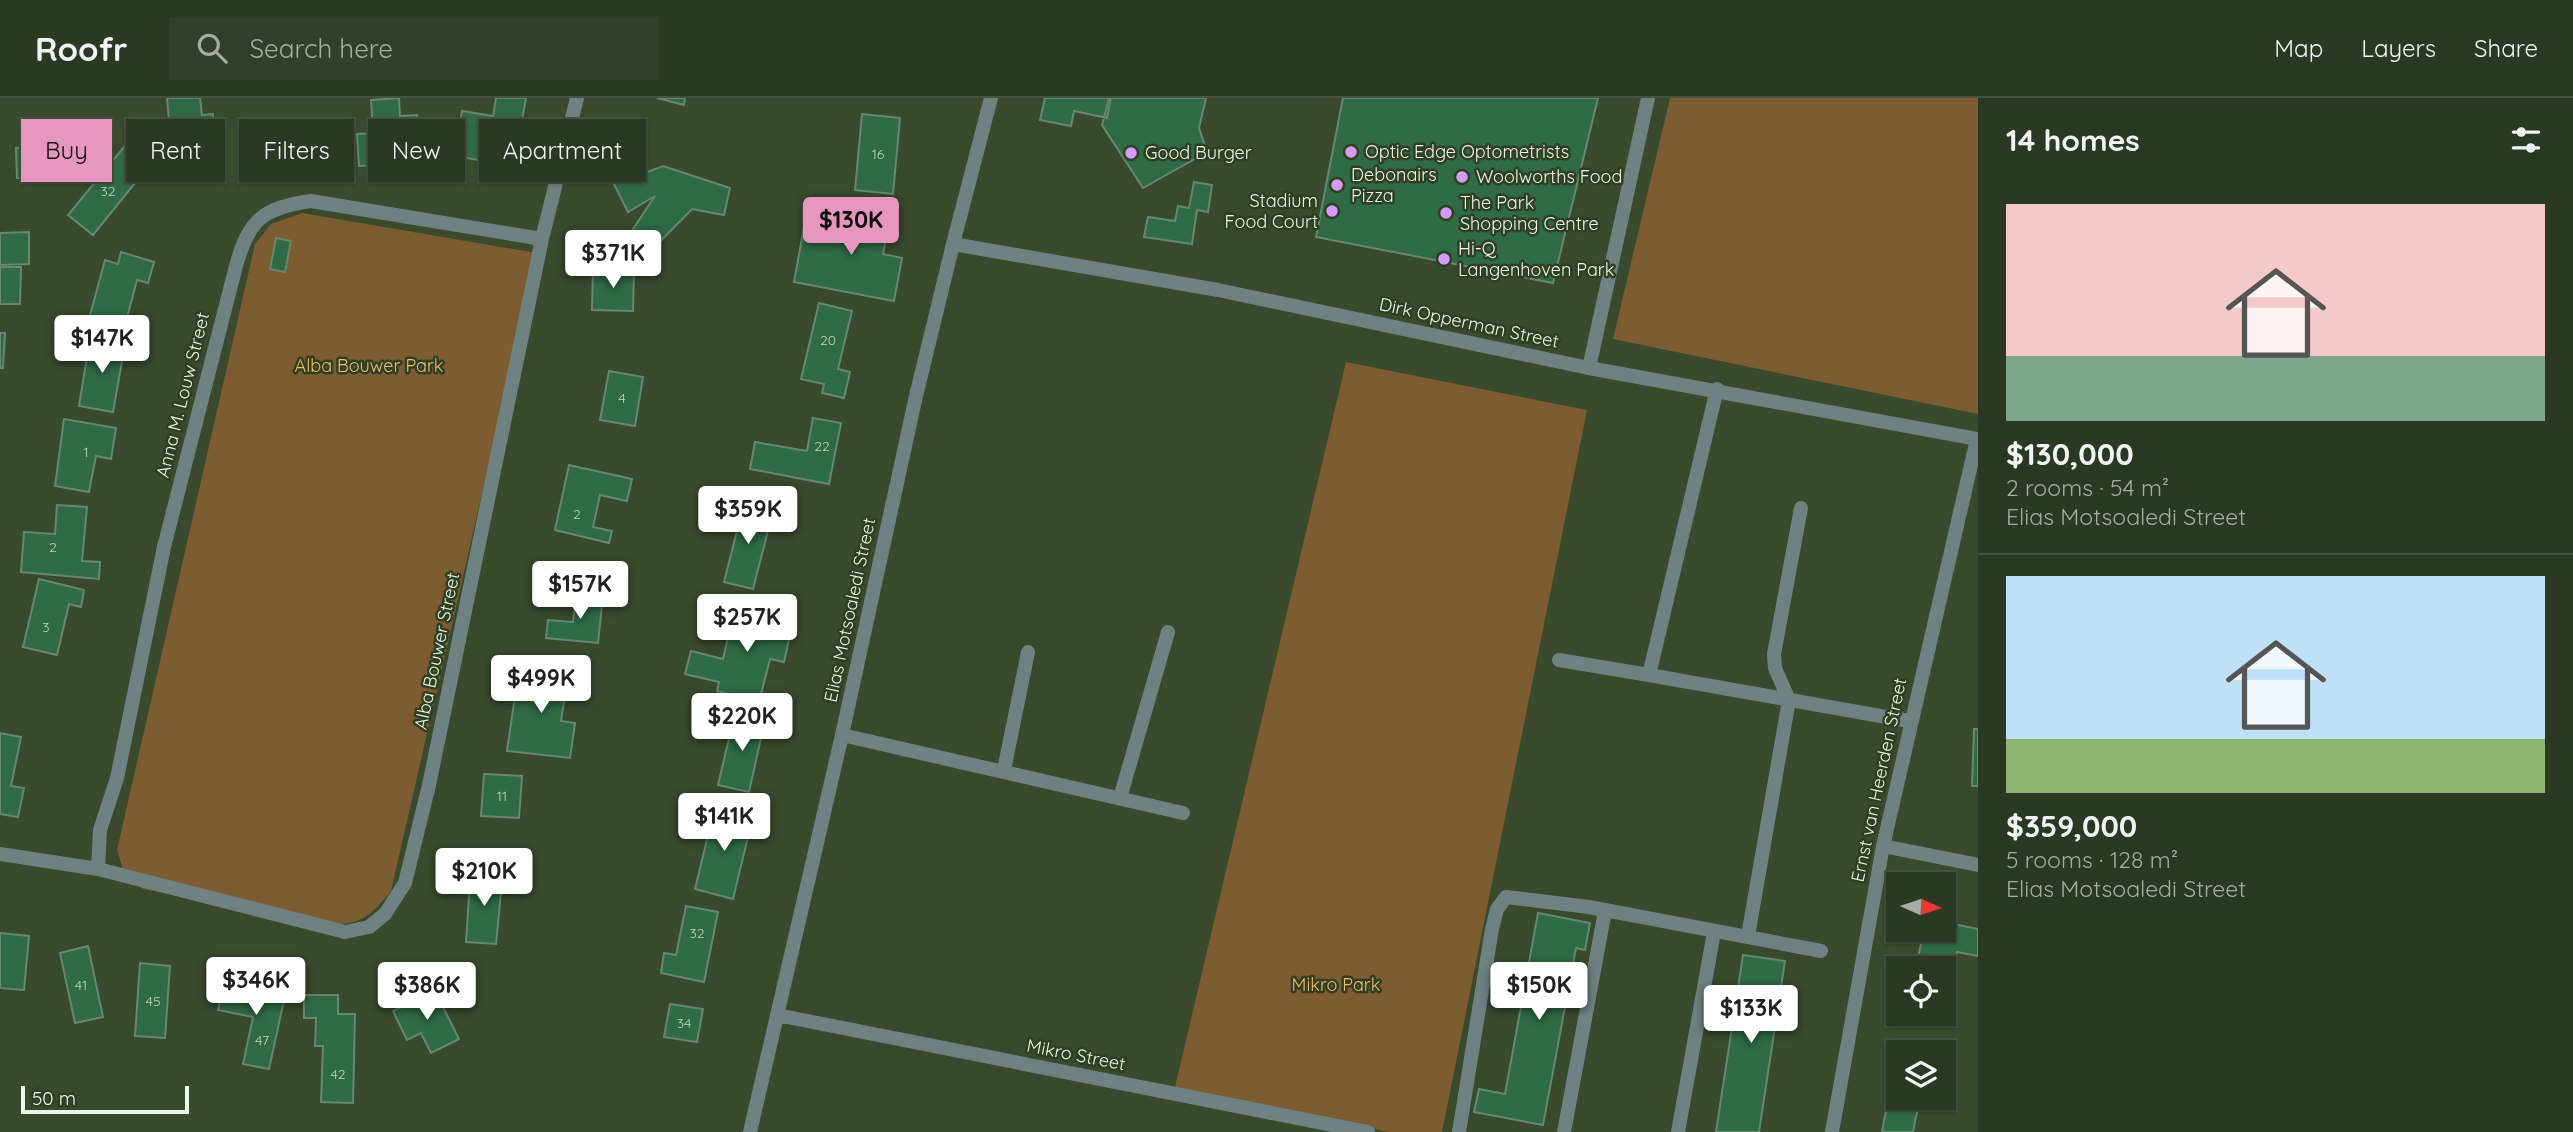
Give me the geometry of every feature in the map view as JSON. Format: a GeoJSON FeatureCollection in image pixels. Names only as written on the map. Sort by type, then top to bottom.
{"type":"FeatureCollection","features":[{"type":"Feature","properties":{"kind":"street","name":"Alba Bouwer Street"},"geometry":{"type":"LineString","coordinates":[[0,854],[98,869],[345,932],[369,927],[396,901],[405,883],[429,785],[542,239],[576,98]]}},
{"type":"Feature","properties":{"kind":"street","name":"Elias Motsoaledi Street"},"geometry":{"type":"LineString","coordinates":[[750,1132],[842,735],[916,396],[991,98]]}},
{"type":"Feature","properties":{"kind":"street"},"geometry":{"type":"LineString","coordinates":[[1589,368],[1648,98]]}},
{"type":"Feature","properties":{"kind":"street","name":"Anna M. Louw Street"},"geometry":{"type":"LineString","coordinates":[[98,869],[100,830],[117,778],[164,547],[236,265],[251,226],[276,209],[311,201],[542,239]]}},
{"type":"Feature","properties":{"kind":"street","name":"Dirk Opperman Street"},"geometry":{"type":"LineString","coordinates":[[953,244],[1218,290],[1589,368],[1717,389],[1978,439]]}},
{"type":"Feature","properties":{"kind":"street"},"geometry":{"type":"LineString","coordinates":[[1649,675],[1717,389]]}},
{"type":"Feature","properties":{"kind":"street","name":"Ernst van Heerden Street"},"geometry":{"type":"LineString","coordinates":[[1832,1132],[1883,846],[1909,721],[1978,439]]}},
{"type":"Feature","properties":{"kind":"street"},"geometry":{"type":"LineString","coordinates":[[1748,936],[1789,701],[1775,668],[1774,654],[1801,508]]}},
{"type":"Feature","properties":{"kind":"street"},"geometry":{"type":"LineString","coordinates":[[1120,798],[1168,632]]}},
{"type":"Feature","properties":{"kind":"street"},"geometry":{"type":"LineString","coordinates":[[1004,770],[1028,652]]}},
{"type":"Feature","properties":{"kind":"street"},"geometry":{"type":"LineString","coordinates":[[1559,660],[1909,721]]}},
{"type":"Feature","properties":{"kind":"street"},"geometry":{"type":"LineString","coordinates":[[842,735],[1183,813]]}},
{"type":"Feature","properties":{"kind":"street"},"geometry":{"type":"LineString","coordinates":[[1883,846],[1978,865]]}},
{"type":"Feature","properties":{"kind":"street"},"geometry":{"type":"LineString","coordinates":[[1459,1132],[1492,929],[1502,901],[1513,896],[1821,951]]}},
{"type":"Feature","properties":{"kind":"street"},"geometry":{"type":"LineString","coordinates":[[1564,1132],[1605,911]]}},
{"type":"Feature","properties":{"kind":"street"},"geometry":{"type":"LineString","coordinates":[[1678,1132],[1714,932]]}},
{"type":"Feature","properties":{"kind":"street","name":"Mikro Street"},"geometry":{"type":"LineString","coordinates":[[777,1015],[1368,1132]]}},
{"type":"Feature","properties":{"kind":"green space"},"geometry":{"type":"Polygon","coordinates":[[[1670,98],[1978,98],[1978,414],[1613,339],[1670,98]]]}},
{"type":"Feature","properties":{"kind":"green space","name":"Alba Bouwer Park"},"geometry":{"type":"Polygon","coordinates":[[[302,213],[537,253],[391,891],[370,914],[356,921],[338,924],[326,924],[143,889],[125,876],[117,850],[255,244],[271,224],[302,213]]]}},
{"type":"Feature","properties":{"kind":"green space","name":"Mikro Park"},"geometry":{"type":"Polygon","coordinates":[[[1346,362],[1587,410],[1442,1132],[1389,1132],[1175,1087],[1346,362]]]}},
{"type":"Feature","properties":{"kind":"building"},"geometry":{"type":"Polygon","coordinates":[[[167,98],[200,98],[202,115],[213,114],[213,119],[169,119],[167,98]]]}},
{"type":"Feature","properties":{"kind":"building"},"geometry":{"type":"Polygon","coordinates":[[[399,98],[400,116],[417,115],[417,119],[372,119],[371,100],[399,98]]]}},
{"type":"Feature","properties":{"kind":"building"},"geometry":{"type":"Polygon","coordinates":[[[496,98],[526,98],[522,119],[479,119],[479,160],[465,158],[465,119],[461,119],[462,111],[493,116],[496,98]]]}},
{"type":"Feature","properties":{"kind":"building"},"geometry":{"type":"Polygon","coordinates":[[[657,98],[685,98],[684,105],[657,98]]]}},
{"type":"Feature","properties":{"kind":"building"},"geometry":{"type":"Polygon","coordinates":[[[1045,98],[1111,98],[1107,118],[1074,111],[1071,126],[1040,120],[1045,98]]]}},
{"type":"Feature","properties":{"kind":"building"},"geometry":{"type":"Polygon","coordinates":[[[1109,98],[1206,98],[1199,128],[1207,152],[1143,188],[1102,125],[1109,98]]]}},
{"type":"Feature","properties":{"kind":"building","name":"The Park Shopping Centre"},"geometry":{"type":"Polygon","coordinates":[[[1343,98],[1598,98],[1553,283],[1316,237],[1343,98]]]}},
{"type":"Feature","properties":{"kind":"building"},"geometry":{"type":"Polygon","coordinates":[[[862,114],[900,118],[893,194],[855,190],[862,114]]]}},
{"type":"Feature","properties":{"kind":"building"},"geometry":{"type":"Polygon","coordinates":[[[21,118],[53,119],[21,119],[21,118]]]}},
{"type":"Feature","properties":{"kind":"building"},"geometry":{"type":"Polygon","coordinates":[[[368,133],[368,165],[359,166],[357,134],[368,133]]]}},
{"type":"Feature","properties":{"kind":"building"},"geometry":{"type":"Polygon","coordinates":[[[124,147],[126,149],[126,182],[136,182],[93,235],[68,215],[95,182],[112,182],[112,162],[124,147]]]}},
{"type":"Feature","properties":{"kind":"building"},"geometry":{"type":"Polygon","coordinates":[[[16,148],[21,148],[21,178],[17,178],[16,148]]]}},
{"type":"Feature","properties":{"kind":"building"},"geometry":{"type":"Polygon","coordinates":[[[663,166],[730,188],[724,215],[692,209],[642,260],[623,244],[655,196],[628,212],[613,182],[646,182],[646,173],[663,166]]]}},
{"type":"Feature","properties":{"kind":"building"},"geometry":{"type":"Polygon","coordinates":[[[1194,182],[1212,185],[1208,212],[1197,210],[1192,244],[1144,237],[1148,217],[1175,221],[1178,206],[1189,208],[1194,182]]]}},
{"type":"Feature","properties":{"kind":"building"},"geometry":{"type":"Polygon","coordinates":[[[854,203],[892,211],[883,254],[902,258],[894,301],[794,282],[804,227],[848,236],[854,203]]]}},
{"type":"Feature","properties":{"kind":"building"},"geometry":{"type":"Polygon","coordinates":[[[29,232],[29,264],[0,265],[0,233],[29,232]]]}},
{"type":"Feature","properties":{"kind":"building"},"geometry":{"type":"Polygon","coordinates":[[[276,238],[291,241],[285,272],[270,269],[276,238]]]}},
{"type":"Feature","properties":{"kind":"building"},"geometry":{"type":"Polygon","coordinates":[[[121,252],[154,262],[148,283],[137,280],[124,329],[89,319],[105,260],[118,264],[121,252]]]}},
{"type":"Feature","properties":{"kind":"building"},"geometry":{"type":"Polygon","coordinates":[[[0,267],[21,267],[20,304],[0,304],[0,267]]]}},
{"type":"Feature","properties":{"kind":"building"},"geometry":{"type":"Polygon","coordinates":[[[593,269],[634,270],[633,311],[592,310],[593,269]]]}},
{"type":"Feature","properties":{"kind":"building"},"geometry":{"type":"Polygon","coordinates":[[[819,303],[852,311],[838,369],[850,372],[844,398],[822,393],[824,384],[801,379],[819,303]]]}},
{"type":"Feature","properties":{"kind":"building"},"geometry":{"type":"Polygon","coordinates":[[[0,333],[5,333],[3,368],[0,368],[0,333]]]}},
{"type":"Feature","properties":{"kind":"building"},"geometry":{"type":"Polygon","coordinates":[[[90,338],[125,344],[113,412],[79,406],[90,338]]]}},
{"type":"Feature","properties":{"kind":"building"},"geometry":{"type":"Polygon","coordinates":[[[609,371],[643,377],[635,426],[600,420],[609,371]]]}},
{"type":"Feature","properties":{"kind":"building"},"geometry":{"type":"Polygon","coordinates":[[[813,418],[841,423],[829,484],[750,469],[755,442],[807,451],[813,418]]]}},
{"type":"Feature","properties":{"kind":"building"},"geometry":{"type":"Polygon","coordinates":[[[64,419],[116,428],[111,459],[96,456],[89,492],[55,486],[64,419]]]}},
{"type":"Feature","properties":{"kind":"building"},"geometry":{"type":"Polygon","coordinates":[[[569,465],[632,479],[627,501],[600,495],[593,527],[612,531],[609,543],[555,530],[569,465]]]}},
{"type":"Feature","properties":{"kind":"building"},"geometry":{"type":"Polygon","coordinates":[[[744,503],[773,511],[753,589],[724,582],[744,503]]]}},
{"type":"Feature","properties":{"kind":"building"},"geometry":{"type":"Polygon","coordinates":[[[57,505],[87,507],[82,561],[100,562],[99,579],[21,572],[24,532],[55,534],[57,505]]]}},
{"type":"Feature","properties":{"kind":"building"},"geometry":{"type":"Polygon","coordinates":[[[39,579],[84,590],[81,607],[69,604],[57,655],[23,647],[39,579]]]}},
{"type":"Feature","properties":{"kind":"building"},"geometry":{"type":"Polygon","coordinates":[[[576,593],[603,596],[598,643],[546,638],[548,620],[573,622],[576,593]]]}},
{"type":"Feature","properties":{"kind":"building"},"geometry":{"type":"Polygon","coordinates":[[[754,603],[795,613],[784,662],[770,659],[759,702],[717,691],[719,682],[685,674],[691,651],[723,659],[731,624],[748,628],[754,603]]]}},
{"type":"Feature","properties":{"kind":"building"},"geometry":{"type":"Polygon","coordinates":[[[526,664],[569,671],[561,721],[575,723],[570,758],[507,751],[516,689],[522,689],[526,664]]]}},
{"type":"Feature","properties":{"kind":"building"},"geometry":{"type":"Polygon","coordinates":[[[735,713],[765,720],[749,792],[718,785],[735,713]]]}},
{"type":"Feature","properties":{"kind":"building"},"geometry":{"type":"Polygon","coordinates":[[[1974,729],[1978,729],[1978,786],[1972,786],[1974,729]]]}},
{"type":"Feature","properties":{"kind":"building"},"geometry":{"type":"Polygon","coordinates":[[[0,733],[21,737],[11,786],[24,788],[18,817],[0,814],[0,733]]]}},
{"type":"Feature","properties":{"kind":"building"},"geometry":{"type":"Polygon","coordinates":[[[484,774],[522,776],[519,818],[481,816],[484,774]]]}},
{"type":"Feature","properties":{"kind":"building"},"geometry":{"type":"Polygon","coordinates":[[[715,807],[753,816],[733,899],[695,889],[715,807]]]}},
{"type":"Feature","properties":{"kind":"building"},"geometry":{"type":"Polygon","coordinates":[[[479,871],[503,873],[496,944],[466,942],[470,881],[478,882],[479,871]]]}},
{"type":"Feature","properties":{"kind":"building"},"geometry":{"type":"Polygon","coordinates":[[[686,906],[718,912],[704,982],[661,973],[664,953],[676,955],[686,906]]]}},
{"type":"Feature","properties":{"kind":"building"},"geometry":{"type":"Polygon","coordinates":[[[1538,913],[1590,923],[1585,950],[1576,948],[1543,1125],[1474,1112],[1479,1089],[1505,1094],[1538,913]]]}},
{"type":"Feature","properties":{"kind":"building"},"geometry":{"type":"Polygon","coordinates":[[[1956,924],[1978,929],[1978,956],[1957,952],[1956,957],[1918,956],[1921,942],[1956,942],[1956,924]]]}},
{"type":"Feature","properties":{"kind":"building"},"geometry":{"type":"Polygon","coordinates":[[[0,933],[29,936],[24,990],[0,988],[0,933]]]}},
{"type":"Feature","properties":{"kind":"building"},"geometry":{"type":"Polygon","coordinates":[[[88,946],[103,1017],[75,1023],[60,953],[88,946]]]}},
{"type":"Feature","properties":{"kind":"building"},"geometry":{"type":"Polygon","coordinates":[[[1743,955],[1785,961],[1759,1132],[1716,1132],[1743,955]]]}},
{"type":"Feature","properties":{"kind":"building"},"geometry":{"type":"Polygon","coordinates":[[[140,963],[170,966],[165,1038],[135,1036],[140,963]]]}},
{"type":"Feature","properties":{"kind":"building"},"geometry":{"type":"Polygon","coordinates":[[[225,979],[286,991],[269,1069],[243,1064],[253,1017],[218,1010],[225,979]]]}},
{"type":"Feature","properties":{"kind":"building"},"geometry":{"type":"Polygon","coordinates":[[[435,991],[459,1039],[431,1053],[421,1033],[407,1040],[393,1011],[435,991]]]}},
{"type":"Feature","properties":{"kind":"building"},"geometry":{"type":"Polygon","coordinates":[[[304,995],[338,995],[338,1014],[355,1014],[353,1103],[321,1102],[323,1046],[315,1046],[316,1018],[304,1018],[304,995]]]}},
{"type":"Feature","properties":{"kind":"building"},"geometry":{"type":"Polygon","coordinates":[[[670,1004],[703,1009],[697,1042],[664,1037],[670,1004]]]}},
{"type":"Feature","properties":{"kind":"building"},"geometry":{"type":"Polygon","coordinates":[[[1886,1110],[1917,1110],[1913,1132],[1882,1132],[1886,1110]]]}},
{"type":"Feature","properties":{"kind":"place","name":"Optic Edge Optometrists"},"geometry":{"type":"Point","coordinates":[1351,152]}},
{"type":"Feature","properties":{"kind":"place","name":"Good Burger"},"geometry":{"type":"Point","coordinates":[1131,153]}},
{"type":"Feature","properties":{"kind":"place","name":"Woolworths Food"},"geometry":{"type":"Point","coordinates":[1462,177]}},
{"type":"Feature","properties":{"kind":"place","name":"Debonairs Pizza"},"geometry":{"type":"Point","coordinates":[1337,185]}},
{"type":"Feature","properties":{"kind":"place","name":"Stadium Food Court"},"geometry":{"type":"Point","coordinates":[1332,211]}},
{"type":"Feature","properties":{"kind":"place","name":"The Park Shopping Centre"},"geometry":{"type":"Point","coordinates":[1446,213]}},
{"type":"Feature","properties":{"kind":"place","name":"Hi-Q Langenhoven Park"},"geometry":{"type":"Point","coordinates":[1444,259]}}]}
